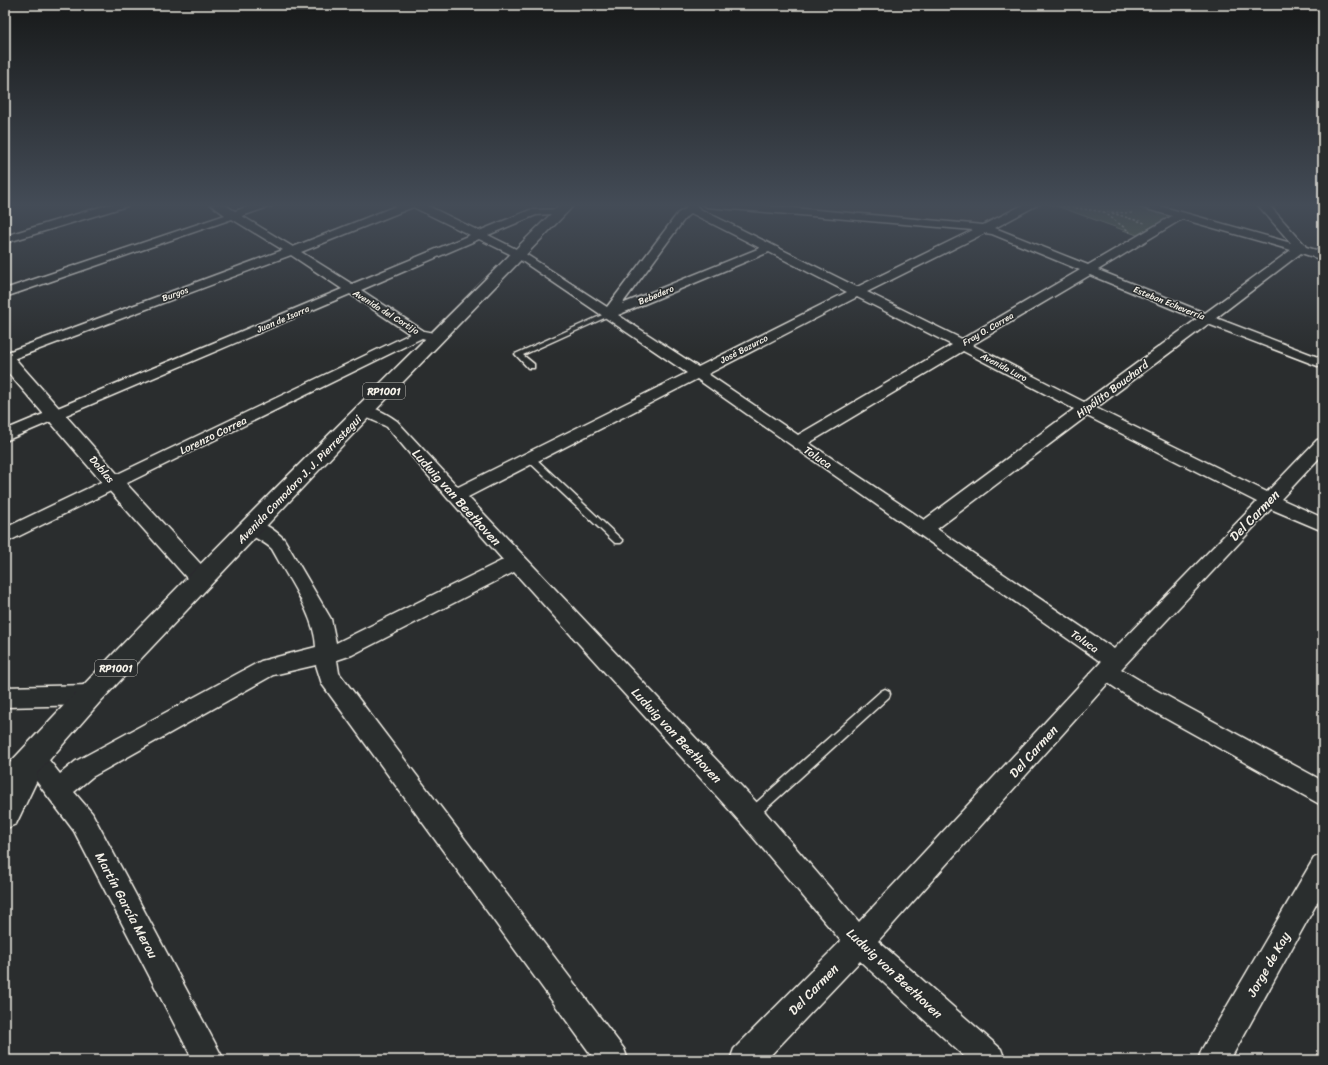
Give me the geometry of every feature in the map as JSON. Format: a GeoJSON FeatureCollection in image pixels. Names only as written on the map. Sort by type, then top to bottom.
{"type":"FeatureCollection","features":[{"type":"Feature","properties":{"kind":"main road","name":"Avenida Comodoro J. J. Pierrestegui"},"geometry":{"type":"LineString","coordinates":[[34,758],[90,694],[364,411],[429,336],[520,255]]}},
{"type":"Feature","properties":{"kind":"main road","name":"Doblas"},"geometry":{"type":"LineString","coordinates":[[5,358],[201,580]]}},
{"type":"Feature","properties":{"kind":"main road","name":"RP1001"},"geometry":{"type":"LineString","coordinates":[[5,789],[34,758]]}},
{"type":"Feature","properties":{"kind":"main road","name":"RP1001"},"geometry":{"type":"LineString","coordinates":[[5,814],[34,758]]}},
{"type":"Feature","properties":{"kind":"street"},"geometry":{"type":"LineString","coordinates":[[5,293],[121,254]]}},
{"type":"Feature","properties":{"kind":"street","name":"Burgos"},"geometry":{"type":"LineString","coordinates":[[5,358],[285,254]]}},
{"type":"Feature","properties":{"kind":"street","name":"Avenida del Cortijo"},"geometry":{"type":"LineString","coordinates":[[296,254],[351,290],[429,336]]}},
{"type":"Feature","properties":{"kind":"street","name":"Juan de Isarra"},"geometry":{"type":"LineString","coordinates":[[5,436],[437,254]]}},
{"type":"Feature","properties":{"kind":"street","name":"Toluca"},"geometry":{"type":"LineString","coordinates":[[517,254],[697,373],[924,529],[1111,666],[1146,696],[1323,794]]}},
{"type":"Feature","properties":{"kind":"street"},"geometry":{"type":"LineString","coordinates":[[609,314],[653,254]]}},
{"type":"Feature","properties":{"kind":"street","name":"Bebedero"},"geometry":{"type":"LineString","coordinates":[[609,314],[755,254]]}},
{"type":"Feature","properties":{"kind":"street","name":"Avenida Luro"},"geometry":{"type":"LineString","coordinates":[[780,254],[961,345],[1085,410],[1268,500],[1323,524]]}},
{"type":"Feature","properties":{"kind":"street","name":"José Bazurco"},"geometry":{"type":"LineString","coordinates":[[455,496],[935,254]]}},
{"type":"Feature","properties":{"kind":"street","name":"Esteban Echeverría"},"geometry":{"type":"LineString","coordinates":[[1049,254],[1206,319],[1323,364]]}},
{"type":"Feature","properties":{"kind":"street","name":"Fray O. Correa"},"geometry":{"type":"LineString","coordinates":[[797,443],[1116,254]]}},
{"type":"Feature","properties":{"kind":"street","name":"Hipólito Bouchard"},"geometry":{"type":"LineString","coordinates":[[924,529],[1294,254]]}},
{"type":"Feature","properties":{"kind":"street","name":"Lorenzo Correa"},"geometry":{"type":"LineString","coordinates":[[5,536],[114,483],[429,336]]}},
{"type":"Feature","properties":{"kind":"street","name":"Ludwig van Beethoven"},"geometry":{"type":"LineString","coordinates":[[364,411],[381,417],[392,424],[455,496],[751,815],[859,942],[990,1060]]}},
{"type":"Feature","properties":{"kind":"street","name":"Del Carmen"},"geometry":{"type":"LineString","coordinates":[[745,1060],[859,942],[1111,666],[1323,444]]}},
{"type":"Feature","properties":{"kind":"street"},"geometry":{"type":"LineString","coordinates":[[252,527],[272,538],[278,544],[321,619],[326,637],[327,668],[330,677],[614,1060]]}},
{"type":"Feature","properties":{"kind":"street"},"geometry":{"type":"LineString","coordinates":[[59,790],[84,769],[268,667],[296,659],[327,654],[345,649],[516,562]]}},
{"type":"Feature","properties":{"kind":"street"},"geometry":{"type":"LineString","coordinates":[[5,697],[90,694]]}},
{"type":"Feature","properties":{"kind":"street","name":"Martín García Merou"},"geometry":{"type":"LineString","coordinates":[[34,758],[83,822],[209,1060]]}},
{"type":"Feature","properties":{"kind":"street","name":"Jorge de Kay"},"geometry":{"type":"LineString","coordinates":[[1213,1060],[1323,867]]}},
{"type":"Feature","properties":{"kind":"lane"},"geometry":{"type":"LineString","coordinates":[[531,366],[518,354],[609,314]]}},
{"type":"Feature","properties":{"kind":"lane"},"geometry":{"type":"LineString","coordinates":[[530,458],[618,541]]}},
{"type":"Feature","properties":{"kind":"lane"},"geometry":{"type":"LineString","coordinates":[[751,815],[885,694]]}}]}
